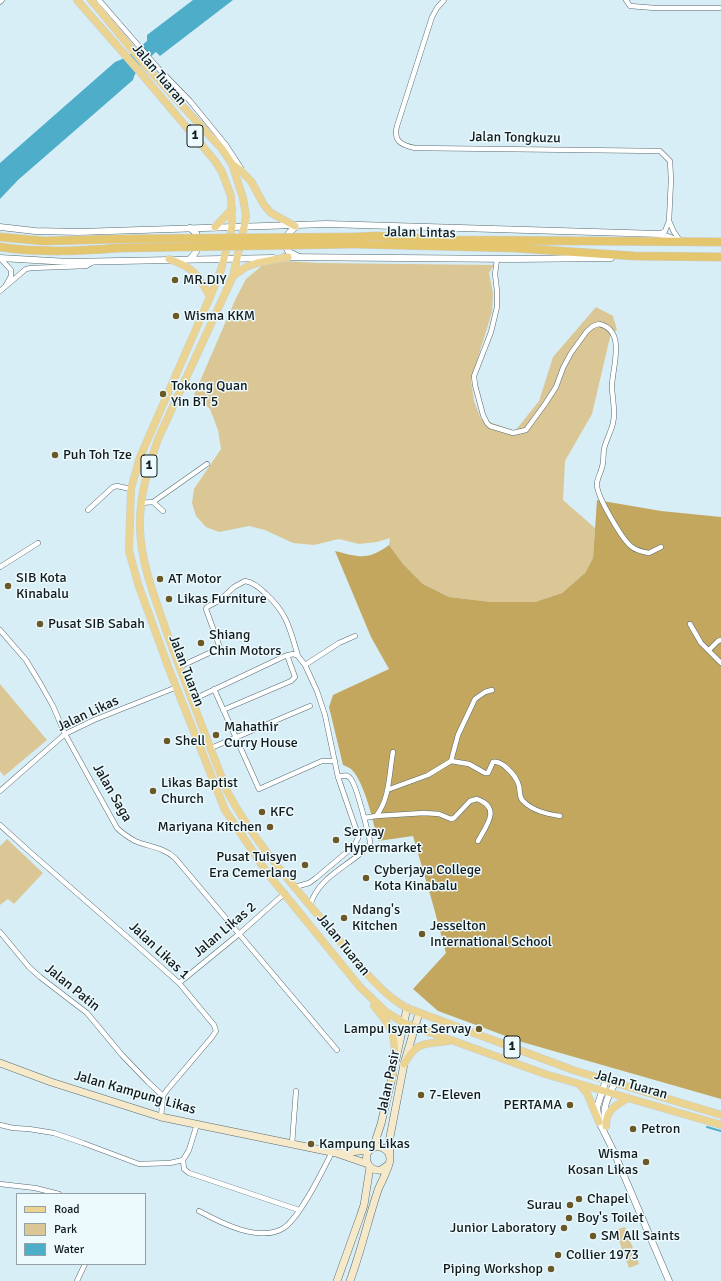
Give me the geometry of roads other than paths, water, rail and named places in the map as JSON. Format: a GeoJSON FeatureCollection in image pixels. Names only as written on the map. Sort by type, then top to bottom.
{"type":"FeatureCollection","features":[{"type":"Feature","properties":{"kind":"highway","name":"Jalan Lintas"},"geometry":{"type":"LineString","coordinates":[[0,247],[63,251],[355,241],[377,236],[457,240],[721,242]]}},
{"type":"Feature","properties":{"kind":"highway","name":"Jalan Lintas"},"geometry":{"type":"LineString","coordinates":[[0,237],[44,241],[120,239],[355,241],[515,248],[634,256],[721,257]]}},
{"type":"Feature","properties":{"kind":"main road","name":"Jalan Tuaran"},"geometry":{"type":"LineString","coordinates":[[77,0],[191,132],[222,172],[231,196],[232,227],[221,270],[140,457],[131,489],[129,551],[138,584],[225,810],[263,867],[364,991],[386,1012],[414,1027],[545,1074],[721,1125]]}},
{"type":"Feature","properties":{"kind":"main road","name":"Jalan Tuaran"},"geometry":{"type":"LineString","coordinates":[[91,0],[145,65],[209,134],[232,164],[244,198],[246,216],[233,276],[164,426],[149,464],[141,503],[140,527],[147,576],[227,791],[242,818],[310,906],[390,998],[419,1013],[572,1070],[721,1115]]}},
{"type":"Feature","properties":{"kind":"main road"},"geometry":{"type":"LineString","coordinates":[[232,164],[239,169],[250,182],[271,213],[297,225]]}},
{"type":"Feature","properties":{"kind":"main road"},"geometry":{"type":"LineString","coordinates":[[215,228],[232,210]]}},
{"type":"Feature","properties":{"kind":"main road"},"geometry":{"type":"LineString","coordinates":[[233,276],[246,267],[288,257]]}},
{"type":"Feature","properties":{"kind":"main road"},"geometry":{"type":"LineString","coordinates":[[169,259],[191,268],[210,297]]}},
{"type":"Feature","properties":{"kind":"main road"},"geometry":{"type":"LineString","coordinates":[[171,388],[180,391]]}},
{"type":"Feature","properties":{"kind":"main road"},"geometry":{"type":"LineString","coordinates":[[152,590],[152,601],[181,680],[177,687]]}},
{"type":"Feature","properties":{"kind":"main road"},"geometry":{"type":"LineString","coordinates":[[364,991],[389,1026],[393,1036],[395,1050],[392,1079]]}},
{"type":"Feature","properties":{"kind":"main road","name":"Jalan Pasir"},"geometry":{"type":"LineString","coordinates":[[371,1149],[381,1124],[407,1008]]}},
{"type":"Feature","properties":{"kind":"main road","name":"Jalan Pasir"},"geometry":{"type":"LineString","coordinates":[[390,1157],[390,1142],[404,1064],[419,1013]]}},
{"type":"Feature","properties":{"kind":"main road"},"geometry":{"type":"LineString","coordinates":[[404,1064],[411,1052],[418,1046],[450,1041]]}},
{"type":"Feature","properties":{"kind":"main road","name":"Jalan Kampung Likas"},"geometry":{"type":"LineString","coordinates":[[0,1063],[161,1117],[334,1153],[369,1165]]}},
{"type":"Feature","properties":{"kind":"main road"},"geometry":{"type":"LineString","coordinates":[[580,1084],[587,1093],[599,1122]]}},
{"type":"Feature","properties":{"kind":"main road"},"geometry":{"type":"LineString","coordinates":[[606,1126],[606,1117],[611,1110],[628,1098]]}},
{"type":"Feature","properties":{"kind":"main road"},"geometry":{"type":"LineString","coordinates":[[336,1281],[364,1205],[369,1165],[367,1157],[371,1149],[376,1147],[384,1148],[390,1157],[388,1165],[378,1191],[350,1281]]}},
{"type":"Feature","properties":{"kind":"main road","name":"Jalan Kampung Likas"},"geometry":{"type":"LineString","coordinates":[[334,1153],[371,1149]]}},
{"type":"Feature","properties":{"kind":"main road"},"geometry":{"type":"LineString","coordinates":[[369,1165],[377,1170],[385,1168],[388,1165]]}},
{"type":"Feature","properties":{"kind":"street"},"geometry":{"type":"LineString","coordinates":[[99,0],[158,68],[190,101],[229,150],[250,182]]}},
{"type":"Feature","properties":{"kind":"street","name":"Jalan Tongkuzu"},"geometry":{"type":"LineString","coordinates":[[444,0],[432,17],[396,126],[396,138],[403,144],[415,148],[660,151],[670,161],[669,221]]}},
{"type":"Feature","properties":{"kind":"street"},"geometry":{"type":"LineString","coordinates":[[626,0],[630,6],[650,8],[721,8]]}},
{"type":"Feature","properties":{"kind":"street"},"geometry":{"type":"LineString","coordinates":[[229,150],[232,164]]}},
{"type":"Feature","properties":{"kind":"street"},"geometry":{"type":"LineString","coordinates":[[660,234],[665,231],[669,221]]}},
{"type":"Feature","properties":{"kind":"street"},"geometry":{"type":"LineString","coordinates":[[669,221],[674,232],[682,242]]}},
{"type":"Feature","properties":{"kind":"street"},"geometry":{"type":"LineString","coordinates":[[0,227],[35,231],[79,232],[327,224],[660,234],[682,242]]}},
{"type":"Feature","properties":{"kind":"street"},"geometry":{"type":"LineString","coordinates":[[297,225],[287,234],[285,243],[289,252],[300,257]]}},
{"type":"Feature","properties":{"kind":"street"},"geometry":{"type":"LineString","coordinates":[[190,228],[196,233],[199,245],[196,254],[190,259]]}},
{"type":"Feature","properties":{"kind":"street"},"geometry":{"type":"LineString","coordinates":[[0,258],[94,262],[288,257],[584,259],[634,256]]}},
{"type":"Feature","properties":{"kind":"street"},"geometry":{"type":"LineString","coordinates":[[0,258],[12,270],[11,276],[5,286]]}},
{"type":"Feature","properties":{"kind":"street"},"geometry":{"type":"LineString","coordinates":[[497,259],[495,274],[498,291],[497,307],[491,332],[474,376],[475,385],[487,423],[497,429],[513,433],[526,430],[556,387],[563,368],[571,353],[587,331],[592,326],[599,324],[608,328],[614,338],[616,352],[612,384],[614,412],[613,422],[604,449],[602,468],[598,478],[598,491],[626,542],[633,548],[649,553],[661,547]]}},
{"type":"Feature","properties":{"kind":"street"},"geometry":{"type":"LineString","coordinates":[[0,291],[26,269],[86,266],[94,262]]}},
{"type":"Feature","properties":{"kind":"street"},"geometry":{"type":"LineString","coordinates":[[141,503],[153,502],[207,464]]}},
{"type":"Feature","properties":{"kind":"street"},"geometry":{"type":"LineString","coordinates":[[88,510],[113,487],[117,486],[131,489]]}},
{"type":"Feature","properties":{"kind":"street"},"geometry":{"type":"LineString","coordinates":[[153,502],[163,511]]}},
{"type":"Feature","properties":{"kind":"street"},"geometry":{"type":"LineString","coordinates":[[0,567],[38,544]]}},
{"type":"Feature","properties":{"kind":"street"},"geometry":{"type":"LineString","coordinates":[[180,667],[220,648],[206,610],[207,607],[220,600],[234,586],[245,580],[249,581],[260,588],[282,610],[298,656],[306,665],[322,706],[338,777],[358,832],[356,843],[316,878],[309,883],[295,887]]}},
{"type":"Feature","properties":{"kind":"street"},"geometry":{"type":"LineString","coordinates":[[690,624],[701,643],[721,663]]}},
{"type":"Feature","properties":{"kind":"street","name":"Jalan Saga"},"geometry":{"type":"LineString","coordinates":[[0,630],[33,670],[53,706],[65,734],[117,828],[123,834],[134,840],[168,852],[180,864],[337,1050]]}},
{"type":"Feature","properties":{"kind":"street"},"geometry":{"type":"LineString","coordinates":[[306,665],[339,643],[355,636]]}},
{"type":"Feature","properties":{"kind":"street"},"geometry":{"type":"LineString","coordinates":[[709,650],[721,640]]}},
{"type":"Feature","properties":{"kind":"street"},"geometry":{"type":"LineString","coordinates":[[192,700],[287,655],[293,654],[298,656]]}},
{"type":"Feature","properties":{"kind":"street"},"geometry":{"type":"LineString","coordinates":[[223,710],[291,681],[294,677],[287,655]]}},
{"type":"Feature","properties":{"kind":"street","name":"Jalan Likas"},"geometry":{"type":"LineString","coordinates":[[0,791],[65,734],[94,720],[177,687]]}},
{"type":"Feature","properties":{"kind":"street"},"geometry":{"type":"LineString","coordinates":[[214,689],[259,790],[322,761],[334,761]]}},
{"type":"Feature","properties":{"kind":"street"},"geometry":{"type":"LineString","coordinates":[[451,761],[458,735],[475,699],[485,692],[492,690]]}},
{"type":"Feature","properties":{"kind":"street"},"geometry":{"type":"LineString","coordinates":[[211,748],[310,706]]}},
{"type":"Feature","properties":{"kind":"street"},"geometry":{"type":"LineString","coordinates":[[376,816],[382,806],[387,790],[393,752]]}},
{"type":"Feature","properties":{"kind":"street"},"geometry":{"type":"LineString","coordinates":[[387,790],[428,775],[451,761],[469,764],[485,773],[488,773],[493,762],[498,762],[516,779],[519,785],[521,798],[527,804],[542,812],[560,816]]}},
{"type":"Feature","properties":{"kind":"street"},"geometry":{"type":"LineString","coordinates":[[310,906],[313,896],[322,883],[370,845],[364,818],[350,778],[344,776],[338,777]]}},
{"type":"Feature","properties":{"kind":"street"},"geometry":{"type":"LineString","coordinates":[[364,818],[424,813],[439,814],[451,819],[454,818],[470,802],[477,800],[485,803],[490,809],[491,817],[478,841]]}},
{"type":"Feature","properties":{"kind":"street","name":"Jalan Likas 1"},"geometry":{"type":"LineString","coordinates":[[0,825],[179,983],[214,1025],[216,1031],[172,1083],[163,1096]]}},
{"type":"Feature","properties":{"kind":"street","name":"Jalan Likas 2"},"geometry":{"type":"LineString","coordinates":[[179,983],[239,934],[285,893]]}},
{"type":"Feature","properties":{"kind":"street","name":"Jalan Patin"},"geometry":{"type":"LineString","coordinates":[[0,932],[29,967],[64,997],[87,1013],[122,1055],[163,1096]]}},
{"type":"Feature","properties":{"kind":"street"},"geometry":{"type":"LineString","coordinates":[[606,1080],[597,1107],[599,1122],[610,1144],[669,1281]]}},
{"type":"Feature","properties":{"kind":"street"},"geometry":{"type":"LineString","coordinates":[[610,1144],[604,1115],[606,1103],[615,1083]]}},
{"type":"Feature","properties":{"kind":"street"},"geometry":{"type":"LineString","coordinates":[[292,1144],[296,1091]]}},
{"type":"Feature","properties":{"kind":"street"},"geometry":{"type":"LineString","coordinates":[[161,1117],[163,1096]]}},
{"type":"Feature","properties":{"kind":"street"},"geometry":{"type":"LineString","coordinates":[[197,1124],[190,1150],[184,1160],[184,1169],[189,1173],[299,1210]]}},
{"type":"Feature","properties":{"kind":"street"},"geometry":{"type":"LineString","coordinates":[[0,1125],[54,1133],[138,1164],[170,1163],[184,1160]]}},
{"type":"Feature","properties":{"kind":"street"},"geometry":{"type":"LineString","coordinates":[[199,1211],[226,1225],[251,1232],[268,1233],[281,1230],[289,1223],[299,1210],[334,1153]]}},
{"type":"Feature","properties":{"kind":"street"},"geometry":{"type":"LineString","coordinates":[[0,1184],[35,1188],[55,1193]]}},
{"type":"Feature","properties":{"kind":"street"},"geometry":{"type":"LineString","coordinates":[[77,1281],[85,1265]]}},
{"type":"Feature","properties":{"kind":"water"},"geometry":{"type":"Polygon","coordinates":[[[193,0],[233,0],[160,56],[156,52],[139,68],[133,80],[18,180],[0,199],[0,163],[115,62],[128,56],[140,47],[147,41],[147,35],[193,0]]]}},
{"type":"Feature","properties":{"kind":"waterway"},"geometry":{"type":"LineString","coordinates":[[707,1127],[721,1131]]}},
{"type":"Feature","properties":{"kind":"place","name":"MR.DIY"},"geometry":{"type":"Point","coordinates":[175,280]}},
{"type":"Feature","properties":{"kind":"place","name":"Wisma KKM"},"geometry":{"type":"Point","coordinates":[176,316]}},
{"type":"Feature","properties":{"kind":"place","name":"Tokong Quan Yin BT 5"},"geometry":{"type":"Point","coordinates":[163,394]}},
{"type":"Feature","properties":{"kind":"place","name":"Puh Toh Tze"},"geometry":{"type":"Point","coordinates":[55,455]}},
{"type":"Feature","properties":{"kind":"place","name":"AT Motor"},"geometry":{"type":"Point","coordinates":[160,579]}},
{"type":"Feature","properties":{"kind":"place","name":"SIB Kota Kinabalu"},"geometry":{"type":"Point","coordinates":[8,586]}},
{"type":"Feature","properties":{"kind":"place","name":"Likas Furniture"},"geometry":{"type":"Point","coordinates":[169,599]}},
{"type":"Feature","properties":{"kind":"place","name":"Pusat SIB Sabah"},"geometry":{"type":"Point","coordinates":[40,624]}},
{"type":"Feature","properties":{"kind":"place","name":"Shiang Chin Motors"},"geometry":{"type":"Point","coordinates":[201,643]}},
{"type":"Feature","properties":{"kind":"place","name":"Mahathir Curry House"},"geometry":{"type":"Point","coordinates":[216,735]}},
{"type":"Feature","properties":{"kind":"place","name":"Shell"},"geometry":{"type":"Point","coordinates":[167,741]}},
{"type":"Feature","properties":{"kind":"place","name":"Likas Baptist Church"},"geometry":{"type":"Point","coordinates":[153,791]}},
{"type":"Feature","properties":{"kind":"place","name":"KFC"},"geometry":{"type":"Point","coordinates":[262,812]}},
{"type":"Feature","properties":{"kind":"place","name":"Mariyana Kitchen"},"geometry":{"type":"Point","coordinates":[270,827]}},
{"type":"Feature","properties":{"kind":"place","name":"Servay Hypermarket"},"geometry":{"type":"Point","coordinates":[336,840]}},
{"type":"Feature","properties":{"kind":"place","name":"Pusat Tuisyen Era Cemerlang"},"geometry":{"type":"Point","coordinates":[305,865]}},
{"type":"Feature","properties":{"kind":"place","name":"Cyberjaya College Kota Kinabalu"},"geometry":{"type":"Point","coordinates":[366,878]}},
{"type":"Feature","properties":{"kind":"place","name":"Ndang's Kitchen"},"geometry":{"type":"Point","coordinates":[344,918]}},
{"type":"Feature","properties":{"kind":"place","name":"Jesselton International School"},"geometry":{"type":"Point","coordinates":[422,934]}},
{"type":"Feature","properties":{"kind":"place","name":"Lampu Isyarat Servay"},"geometry":{"type":"Point","coordinates":[479,1029]}},
{"type":"Feature","properties":{"kind":"place","name":"7-Eleven"},"geometry":{"type":"Point","coordinates":[421,1095]}},
{"type":"Feature","properties":{"kind":"place","name":"PERTAMA"},"geometry":{"type":"Point","coordinates":[570,1105]}},
{"type":"Feature","properties":{"kind":"place","name":"Petron"},"geometry":{"type":"Point","coordinates":[633,1129]}},
{"type":"Feature","properties":{"kind":"place","name":"Kampung Likas"},"geometry":{"type":"Point","coordinates":[311,1144]}},
{"type":"Feature","properties":{"kind":"place","name":"Wisma Kosan Likas"},"geometry":{"type":"Point","coordinates":[646,1162]}},
{"type":"Feature","properties":{"kind":"place","name":"Chapel"},"geometry":{"type":"Point","coordinates":[579,1199]}},
{"type":"Feature","properties":{"kind":"place","name":"Surau"},"geometry":{"type":"Point","coordinates":[570,1205]}},
{"type":"Feature","properties":{"kind":"place","name":"Boy's Toilet"},"geometry":{"type":"Point","coordinates":[569,1218]}},
{"type":"Feature","properties":{"kind":"place","name":"Junior Laboratory"},"geometry":{"type":"Point","coordinates":[564,1228]}},
{"type":"Feature","properties":{"kind":"place","name":"SM All Saints"},"geometry":{"type":"Point","coordinates":[593,1236]}},
{"type":"Feature","properties":{"kind":"place","name":"Collier 1973"},"geometry":{"type":"Point","coordinates":[558,1255]}},
{"type":"Feature","properties":{"kind":"place","name":"Piping Workshop"},"geometry":{"type":"Point","coordinates":[551,1269]}}]}
